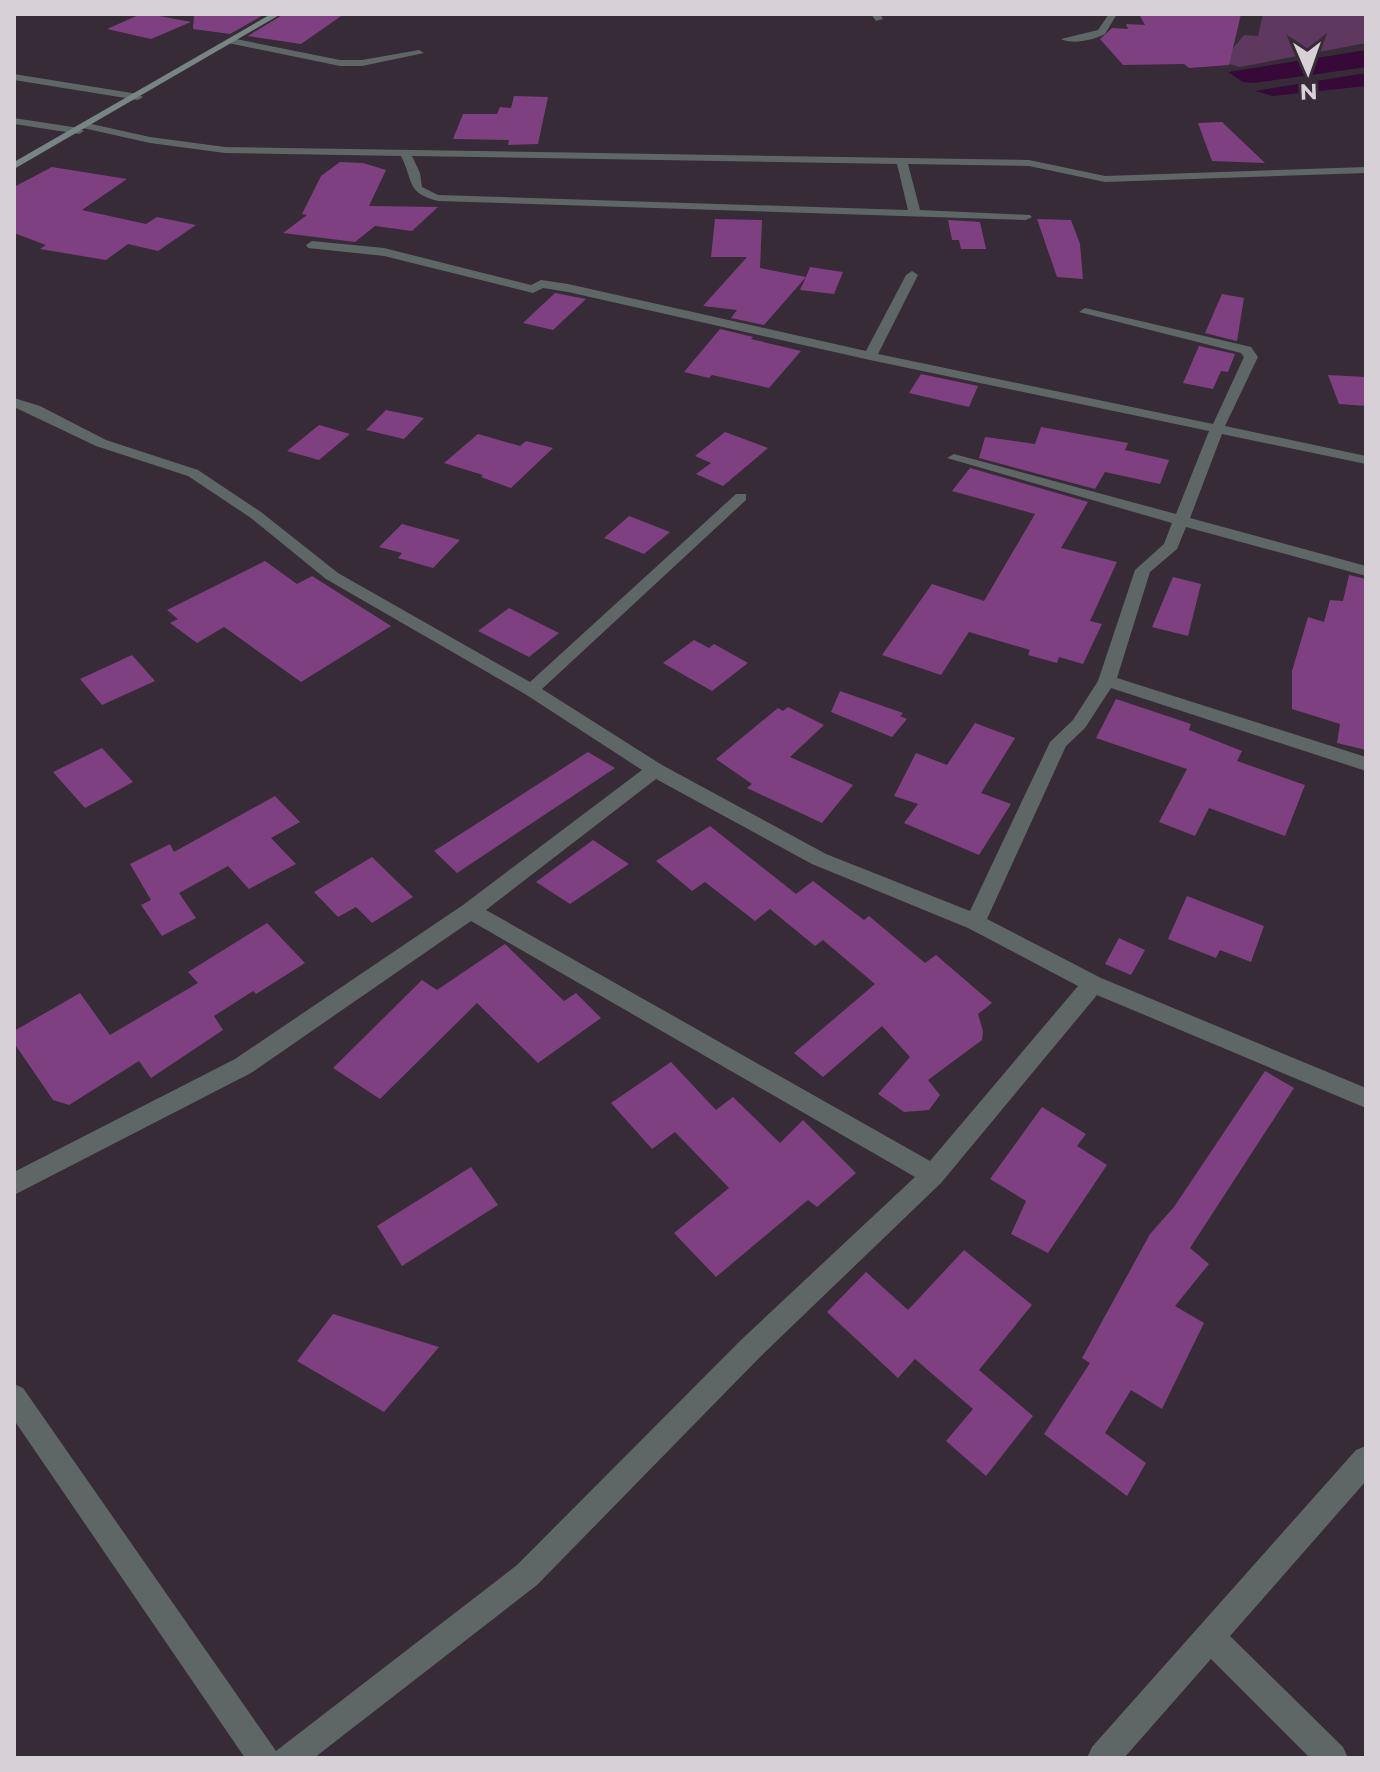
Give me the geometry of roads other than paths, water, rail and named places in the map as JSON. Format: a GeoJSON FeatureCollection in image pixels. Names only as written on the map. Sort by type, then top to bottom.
{"type":"FeatureCollection","features":[{"type":"Feature","properties":{"kind":"street"},"geometry":{"type":"LineString","coordinates":[[14,166],[277,14]]}},
{"type":"Feature","properties":{"kind":"street"},"geometry":{"type":"LineString","coordinates":[[1066,39],[1097,36],[1109,25],[1113,14]]}},
{"type":"Feature","properties":{"kind":"street"},"geometry":{"type":"LineString","coordinates":[[231,41],[340,63],[362,63],[419,53]]}},
{"type":"Feature","properties":{"kind":"street"},"geometry":{"type":"LineString","coordinates":[[14,77],[138,97]]}},
{"type":"Feature","properties":{"kind":"street"},"geometry":{"type":"LineString","coordinates":[[14,121],[83,128],[225,150],[1029,163],[1105,179],[1366,170]]}},
{"type":"Feature","properties":{"kind":"street"},"geometry":{"type":"LineString","coordinates":[[406,155],[415,173],[417,188],[426,195],[438,198],[1026,217]]}},
{"type":"Feature","properties":{"kind":"street"},"geometry":{"type":"LineString","coordinates":[[902,162],[915,213]]}},
{"type":"Feature","properties":{"kind":"street"},"geometry":{"type":"LineString","coordinates":[[312,245],[384,252],[533,289],[541,284],[568,288],[870,356],[1366,460]]}},
{"type":"Feature","properties":{"kind":"street"},"geometry":{"type":"LineString","coordinates":[[870,356],[912,275]]}},
{"type":"Feature","properties":{"kind":"street"},"geometry":{"type":"LineString","coordinates":[[975,922],[1059,742],[1079,724],[1107,681],[1143,570],[1171,546],[1217,429],[1251,357],[1246,350],[1085,312]]}},
{"type":"Feature","properties":{"kind":"street"},"geometry":{"type":"LineString","coordinates":[[14,402],[35,409],[113,448],[193,473],[256,515],[332,576],[531,690],[655,770],[819,859],[975,922],[1093,984],[1366,1098]]}},
{"type":"Feature","properties":{"kind":"street"},"geometry":{"type":"LineString","coordinates":[[954,458],[1366,571]]}},
{"type":"Feature","properties":{"kind":"street"},"geometry":{"type":"LineString","coordinates":[[531,690],[741,497]]}},
{"type":"Feature","properties":{"kind":"street"},"geometry":{"type":"LineString","coordinates":[[1107,681],[1366,764]]}},
{"type":"Feature","properties":{"kind":"street"},"geometry":{"type":"LineString","coordinates":[[14,1184],[243,1066],[470,911],[655,770]]}},
{"type":"Feature","properties":{"kind":"street"},"geometry":{"type":"LineString","coordinates":[[470,911],[933,1175]]}},
{"type":"Feature","properties":{"kind":"street"},"geometry":{"type":"LineString","coordinates":[[289,1758],[527,1575],[751,1348],[933,1175],[1093,984]]}},
{"type":"Feature","properties":{"kind":"street"},"geometry":{"type":"LineString","coordinates":[[14,1397],[264,1758]]}},
{"type":"Feature","properties":{"kind":"street"},"geometry":{"type":"LineString","coordinates":[[1103,1758],[1366,1460]]}},
{"type":"Feature","properties":{"kind":"street"},"geometry":{"type":"LineString","coordinates":[[1211,1638],[1332,1758]]}}]}
